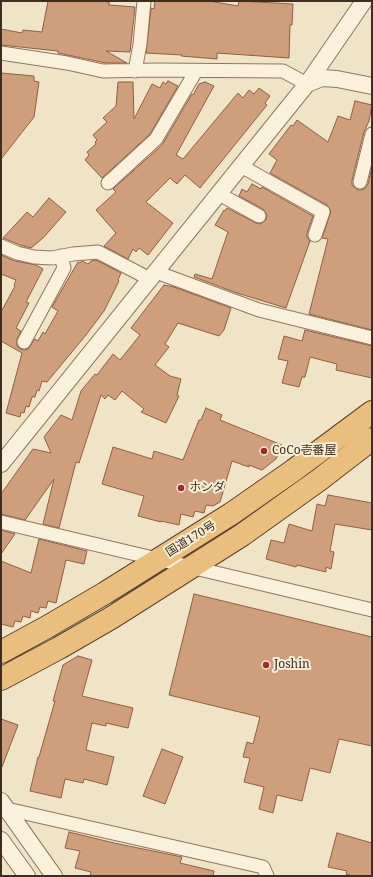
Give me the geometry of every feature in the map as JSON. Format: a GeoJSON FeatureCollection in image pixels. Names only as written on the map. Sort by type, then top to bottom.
{"type":"FeatureCollection","features":[{"type":"Feature","properties":{"kind":"highway","name":"国道170号"},"geometry":{"type":"LineString","coordinates":[[1,652],[86,604],[243,505],[294,470],[372,412]]}},
{"type":"Feature","properties":{"kind":"highway","name":"国道170号"},"geometry":{"type":"LineString","coordinates":[[1,678],[59,648],[111,618],[242,535],[319,480],[372,439]]}},
{"type":"Feature","properties":{"kind":"street"},"geometry":{"type":"LineString","coordinates":[[135,71],[140,44],[144,1]]}},
{"type":"Feature","properties":{"kind":"street"},"geometry":{"type":"LineString","coordinates":[[1,464],[307,84],[364,1]]}},
{"type":"Feature","properties":{"kind":"street"},"geometry":{"type":"LineString","coordinates":[[1,53],[67,63],[103,71],[283,72],[307,84],[322,78],[337,79],[372,86]]}},
{"type":"Feature","properties":{"kind":"street"},"geometry":{"type":"LineString","coordinates":[[108,183],[156,139],[196,71]]}},
{"type":"Feature","properties":{"kind":"street"},"geometry":{"type":"LineString","coordinates":[[360,182],[372,134]]}},
{"type":"Feature","properties":{"kind":"street"},"geometry":{"type":"LineString","coordinates":[[241,166],[323,212],[315,236]]}},
{"type":"Feature","properties":{"kind":"street"},"geometry":{"type":"LineString","coordinates":[[219,194],[259,216]]}},
{"type":"Feature","properties":{"kind":"street"},"geometry":{"type":"LineString","coordinates":[[1,246],[18,253],[34,257],[52,258],[98,252],[153,275],[259,310],[372,338]]}},
{"type":"Feature","properties":{"kind":"street"},"geometry":{"type":"LineString","coordinates":[[24,342],[64,268],[61,256]]}},
{"type":"Feature","properties":{"kind":"street"},"geometry":{"type":"LineString","coordinates":[[1,522],[372,610]]}},
{"type":"Feature","properties":{"kind":"street"},"geometry":{"type":"LineString","coordinates":[[4,805],[54,876]]}},
{"type":"Feature","properties":{"kind":"street"},"geometry":{"type":"LineString","coordinates":[[4,805],[263,867],[267,876]]}},
{"type":"Feature","properties":{"kind":"street"},"geometry":{"type":"LineString","coordinates":[[1,840],[27,876]]}},
{"type":"Feature","properties":{"kind":"building"},"geometry":{"type":"Polygon","coordinates":[[[48,1],[99,1],[109,2],[109,5],[135,7],[130,52],[106,51],[127,63],[106,63],[58,53],[58,51],[1,45],[1,29],[22,33],[23,30],[42,32],[48,1]]]}},
{"type":"Feature","properties":{"kind":"building"},"geometry":{"type":"Polygon","coordinates":[[[155,1],[209,1],[238,6],[239,1],[293,4],[292,25],[290,25],[289,58],[217,53],[217,59],[146,53],[151,8],[154,9],[155,1]]]}},
{"type":"Feature","properties":{"kind":"building"},"geometry":{"type":"Polygon","coordinates":[[[1,73],[34,76],[34,81],[39,82],[34,117],[1,159],[1,73]]]}},
{"type":"Feature","properties":{"kind":"building"},"geometry":{"type":"Polygon","coordinates":[[[168,81],[178,86],[150,134],[102,178],[85,160],[89,155],[87,152],[96,144],[95,142],[97,140],[93,135],[107,122],[103,118],[116,106],[118,82],[133,82],[134,119],[152,84],[160,88],[163,82],[166,84],[168,81]]]}},
{"type":"Feature","properties":{"kind":"building"},"geometry":{"type":"Polygon","coordinates":[[[205,82],[214,86],[176,155],[183,159],[238,93],[243,98],[249,90],[254,94],[259,88],[270,96],[265,103],[267,105],[200,188],[185,175],[177,184],[170,178],[146,202],[173,223],[148,255],[139,248],[136,252],[133,249],[128,259],[104,246],[116,233],[96,210],[116,192],[113,189],[162,145],[192,94],[193,95],[199,84],[205,82]]]}},
{"type":"Feature","properties":{"kind":"building"},"geometry":{"type":"Polygon","coordinates":[[[355,101],[372,105],[369,121],[364,132],[352,180],[352,185],[358,190],[365,188],[368,184],[372,167],[372,330],[309,314],[328,239],[322,238],[331,211],[327,205],[270,173],[277,160],[269,154],[291,125],[293,126],[297,120],[328,142],[338,116],[350,120],[355,101]]]}},
{"type":"Feature","properties":{"kind":"building"},"geometry":{"type":"Polygon","coordinates":[[[252,184],[261,189],[262,187],[313,216],[307,233],[307,237],[310,241],[286,308],[237,293],[194,277],[195,274],[212,279],[228,232],[215,225],[224,210],[225,211],[227,208],[260,224],[266,220],[267,215],[263,209],[239,196],[242,189],[247,192],[252,184]]]}},
{"type":"Feature","properties":{"kind":"building"},"geometry":{"type":"Polygon","coordinates":[[[49,198],[66,212],[43,238],[31,248],[3,238],[27,212],[33,217],[49,198]]]}},
{"type":"Feature","properties":{"kind":"building"},"geometry":{"type":"Polygon","coordinates":[[[1,255],[15,261],[36,265],[43,269],[26,302],[29,303],[16,328],[21,331],[17,339],[17,346],[24,350],[28,349],[35,339],[38,341],[43,332],[45,334],[58,311],[52,307],[78,262],[80,263],[82,261],[88,264],[91,261],[96,260],[121,273],[118,280],[119,281],[104,311],[47,382],[42,381],[39,391],[37,390],[35,397],[32,397],[29,407],[26,406],[24,413],[21,412],[20,417],[6,413],[22,353],[1,341],[1,312],[15,286],[16,280],[1,274],[1,255]]]}},
{"type":"Feature","properties":{"kind":"building"},"geometry":{"type":"Polygon","coordinates":[[[164,285],[174,287],[231,308],[224,330],[219,336],[178,323],[165,344],[169,347],[155,365],[170,376],[181,379],[177,395],[179,396],[166,423],[141,412],[144,409],[122,391],[115,400],[108,395],[105,399],[101,395],[79,463],[76,462],[59,528],[43,524],[54,479],[25,520],[1,514],[1,494],[33,449],[51,453],[44,437],[61,415],[72,420],[81,391],[95,374],[97,375],[113,354],[120,360],[140,335],[131,328],[164,285]]]}},
{"type":"Feature","properties":{"kind":"building"},"geometry":{"type":"Polygon","coordinates":[[[305,330],[372,346],[372,378],[336,370],[337,364],[310,357],[305,377],[302,377],[299,387],[282,383],[288,361],[278,359],[284,336],[302,341],[305,330]]]}},
{"type":"Feature","properties":{"kind":"building"},"geometry":{"type":"Polygon","coordinates":[[[206,408],[222,415],[220,420],[282,445],[276,459],[262,470],[232,461],[220,502],[213,506],[206,505],[204,513],[195,511],[193,517],[181,514],[179,525],[138,516],[144,496],[102,484],[113,447],[152,459],[154,451],[183,460],[199,420],[201,420],[206,408]]]}},
{"type":"Feature","properties":{"kind":"building"},"geometry":{"type":"Polygon","coordinates":[[[328,495],[372,503],[372,530],[335,524],[330,551],[334,552],[331,569],[326,567],[326,572],[297,565],[296,567],[266,559],[271,540],[284,543],[289,524],[312,531],[317,504],[325,506],[328,495]]]}},
{"type":"Feature","properties":{"kind":"building"},"geometry":{"type":"Polygon","coordinates":[[[1,530],[15,534],[1,554],[1,530]]]}},
{"type":"Feature","properties":{"kind":"building"},"geometry":{"type":"Polygon","coordinates":[[[39,539],[87,551],[84,564],[66,560],[56,603],[48,601],[46,608],[40,607],[38,613],[31,611],[30,618],[23,616],[21,622],[15,621],[13,627],[1,624],[1,561],[31,573],[39,539]]]}},
{"type":"Feature","properties":{"kind":"building","name":"Joshin"},"geometry":{"type":"Polygon","coordinates":[[[194,594],[372,637],[372,746],[339,739],[330,773],[310,768],[302,801],[277,795],[273,813],[259,809],[264,787],[244,782],[250,758],[243,757],[247,742],[253,744],[260,717],[169,695],[194,594]]]}},
{"type":"Feature","properties":{"kind":"building"},"geometry":{"type":"Polygon","coordinates":[[[78,656],[92,660],[82,696],[133,708],[128,728],[106,723],[106,726],[92,723],[86,750],[114,757],[107,785],[84,779],[83,783],[65,779],[61,798],[30,791],[38,757],[55,701],[53,701],[63,665],[78,656]]]}},
{"type":"Feature","properties":{"kind":"building"},"geometry":{"type":"Polygon","coordinates":[[[1,719],[18,725],[2,767],[1,767],[1,719]]]}},
{"type":"Feature","properties":{"kind":"building"},"geometry":{"type":"Polygon","coordinates":[[[162,749],[183,757],[165,804],[143,796],[162,749]]]}},
{"type":"Feature","properties":{"kind":"building"},"geometry":{"type":"Polygon","coordinates":[[[69,832],[182,857],[180,863],[214,871],[213,876],[90,876],[91,872],[75,868],[80,851],[65,848],[69,832]]]}},
{"type":"Feature","properties":{"kind":"building"},"geometry":{"type":"Polygon","coordinates":[[[337,833],[372,843],[372,876],[353,876],[346,874],[347,871],[328,867],[337,833]]]}},
{"type":"Feature","properties":{"kind":"place","name":"CoCo壱番屋"},"geometry":{"type":"Point","coordinates":[264,451]}},
{"type":"Feature","properties":{"kind":"place","name":"ホンダ"},"geometry":{"type":"Point","coordinates":[181,488]}},
{"type":"Feature","properties":{"kind":"place","name":"Joshin"},"geometry":{"type":"Point","coordinates":[266,665]}}]}
